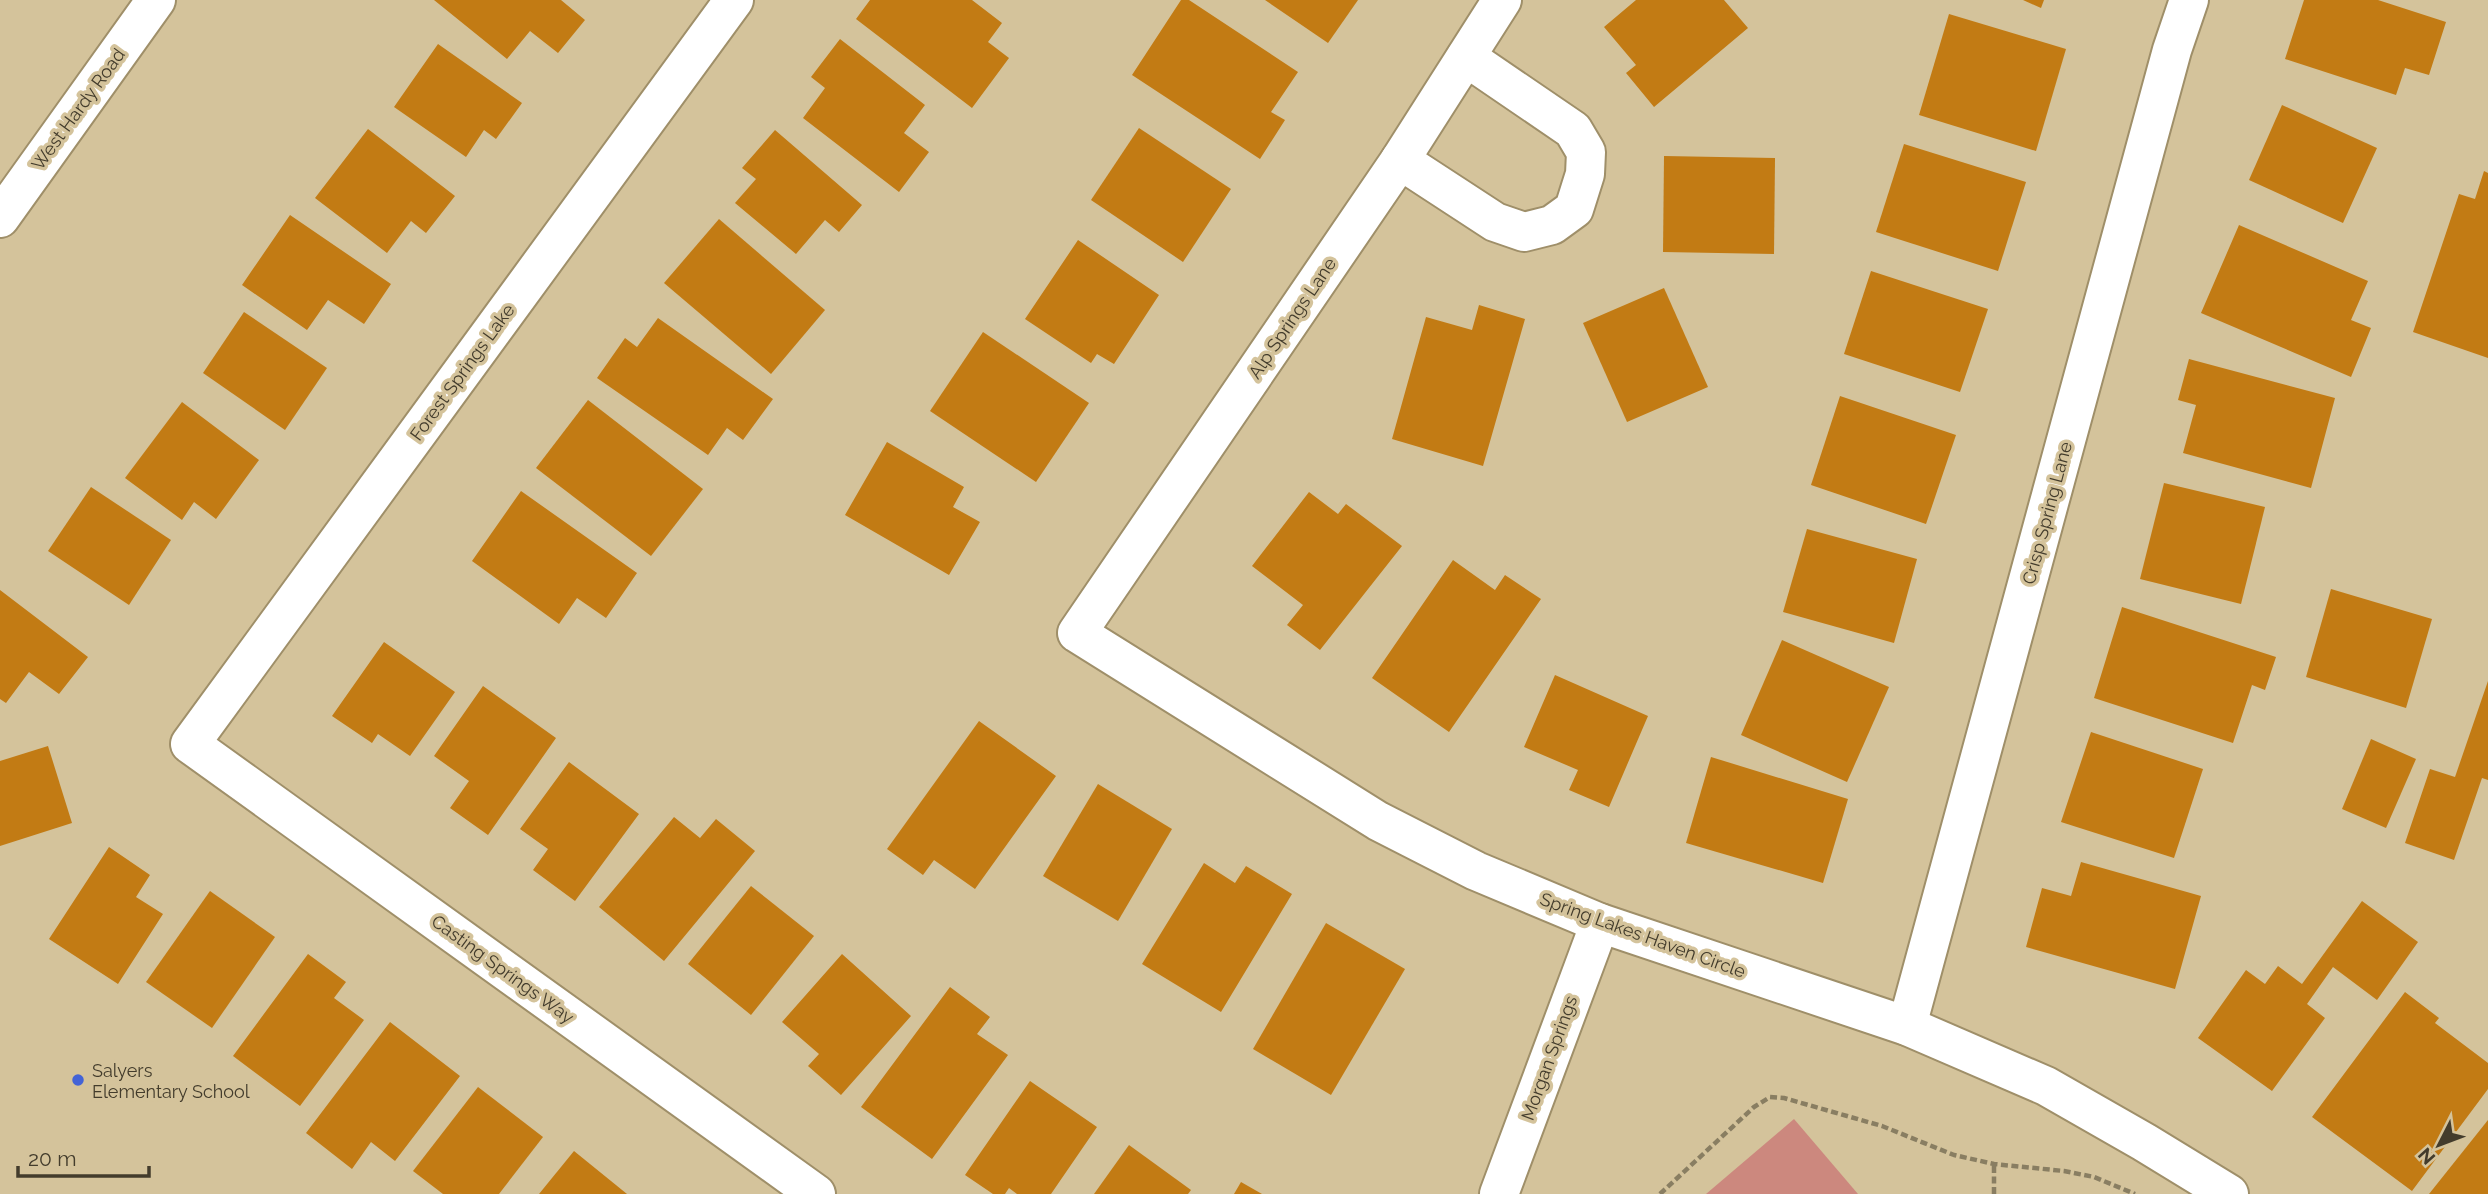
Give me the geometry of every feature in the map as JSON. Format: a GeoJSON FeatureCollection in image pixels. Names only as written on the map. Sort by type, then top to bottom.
{"type":"FeatureCollection","features":[{"type":"Feature","properties":{"kind":"street","name":"West Hardy Road"},"geometry":{"type":"LineString","coordinates":[[0,218],[156,0]]}},
{"type":"Feature","properties":{"kind":"street","name":"Forest Springs Lake"},"geometry":{"type":"LineString","coordinates":[[190,744],[734,0]]}},
{"type":"Feature","properties":{"kind":"street","name":"Alp Springs Lane"},"geometry":{"type":"LineString","coordinates":[[1077,633],[1400,160],[1502,0]]}},
{"type":"Feature","properties":{"kind":"street","name":"Crisp Spring Lane"},"geometry":{"type":"LineString","coordinates":[[1907,1026],[2169,63],[2189,0]]}},
{"type":"Feature","properties":{"kind":"street"},"geometry":{"type":"LineString","coordinates":[[1400,160],[1494,222],[1524,232],[1552,225],[1574,209],[1585,174],[1586,152],[1573,130],[1466,57]]}},
{"type":"Feature","properties":{"kind":"street","name":"Spring Lakes Haven Circle"},"geometry":{"type":"LineString","coordinates":[[1077,633],[1378,821],[1476,871],[1600,923],[1907,1026],[2046,1086],[2229,1194]]}},
{"type":"Feature","properties":{"kind":"street","name":"Casting Springs Way"},"geometry":{"type":"LineString","coordinates":[[190,744],[816,1194]]}},
{"type":"Feature","properties":{"kind":"street","name":"Morgan Springs"},"geometry":{"type":"LineString","coordinates":[[1499,1194],[1600,923]]}},
{"type":"Feature","properties":{"kind":"path"},"geometry":{"type":"LineString","coordinates":[[1660,1194],[1754,1107],[1770,1097],[1784,1098],[1882,1126],[1954,1155],[1994,1164],[2094,1177],[2136,1194]]}},
{"type":"Feature","properties":{"kind":"path"},"geometry":{"type":"LineString","coordinates":[[1994,1164],[1994,1194]]}},
{"type":"Feature","properties":{"kind":"shaded area"},"geometry":{"type":"Polygon","coordinates":[[[1794,1119],[1858,1194],[1706,1194],[1794,1119]]]}},
{"type":"Feature","properties":{"kind":"building"},"geometry":{"type":"Polygon","coordinates":[[[434,0],[561,0],[585,20],[558,53],[530,31],[507,59],[434,0]]]}},
{"type":"Feature","properties":{"kind":"building"},"geometry":{"type":"Polygon","coordinates":[[[870,0],[972,0],[1002,23],[988,42],[1009,58],[972,108],[856,19],[870,0]]]}},
{"type":"Feature","properties":{"kind":"building"},"geometry":{"type":"Polygon","coordinates":[[[1181,0],[1189,0],[1298,72],[1271,112],[1285,120],[1260,159],[1132,75],[1181,0]]]}},
{"type":"Feature","properties":{"kind":"building"},"geometry":{"type":"Polygon","coordinates":[[[1265,0],[1358,0],[1328,43],[1265,0]]]}},
{"type":"Feature","properties":{"kind":"building"},"geometry":{"type":"Polygon","coordinates":[[[1636,0],[1724,0],[1748,28],[1654,107],[1626,73],[1636,65],[1604,27],[1636,0]]]}},
{"type":"Feature","properties":{"kind":"building"},"geometry":{"type":"Polygon","coordinates":[[[2023,0],[2044,0],[2041,8],[2023,0]]]}},
{"type":"Feature","properties":{"kind":"building"},"geometry":{"type":"Polygon","coordinates":[[[2304,0],[2378,0],[2446,22],[2429,75],[2405,68],[2396,95],[2285,59],[2304,0]]]}},
{"type":"Feature","properties":{"kind":"building"},"geometry":{"type":"Polygon","coordinates":[[[1949,14],[2066,49],[2036,151],[1919,115],[1949,14]]]}},
{"type":"Feature","properties":{"kind":"building"},"geometry":{"type":"Polygon","coordinates":[[[840,39],[925,105],[904,133],[929,152],[899,192],[803,118],[825,88],[811,77],[840,39]]]}},
{"type":"Feature","properties":{"kind":"building"},"geometry":{"type":"Polygon","coordinates":[[[438,44],[522,103],[496,139],[484,130],[466,157],[394,107],[438,44]]]}},
{"type":"Feature","properties":{"kind":"building"},"geometry":{"type":"Polygon","coordinates":[[[2282,105],[2377,148],[2343,223],[2249,180],[2282,105]]]}},
{"type":"Feature","properties":{"kind":"building"},"geometry":{"type":"Polygon","coordinates":[[[1139,128],[1231,189],[1183,262],[1091,200],[1139,128]]]}},
{"type":"Feature","properties":{"kind":"building"},"geometry":{"type":"Polygon","coordinates":[[[368,129],[455,196],[426,233],[411,221],[387,253],[315,198],[368,129]]]}},
{"type":"Feature","properties":{"kind":"building"},"geometry":{"type":"Polygon","coordinates":[[[775,130],[862,205],[839,232],[825,220],[796,254],[735,203],[756,179],[742,168],[775,130]]]}},
{"type":"Feature","properties":{"kind":"building"},"geometry":{"type":"Polygon","coordinates":[[[1904,144],[2026,182],[1998,271],[1876,232],[1904,144]]]}},
{"type":"Feature","properties":{"kind":"building"},"geometry":{"type":"Polygon","coordinates":[[[1664,156],[1775,158],[1774,254],[1663,252],[1664,156]]]}},
{"type":"Feature","properties":{"kind":"building"},"geometry":{"type":"Polygon","coordinates":[[[2484,171],[2488,173],[2488,358],[2413,332],[2459,194],[2475,199],[2484,171]]]}},
{"type":"Feature","properties":{"kind":"building"},"geometry":{"type":"Polygon","coordinates":[[[290,215],[391,284],[364,324],[328,300],[307,330],[242,285],[290,215]]]}},
{"type":"Feature","properties":{"kind":"building"},"geometry":{"type":"Polygon","coordinates":[[[719,219],[825,310],[771,374],[664,283],[719,219]]]}},
{"type":"Feature","properties":{"kind":"building"},"geometry":{"type":"Polygon","coordinates":[[[2239,225],[2368,281],[2351,320],[2371,328],[2351,377],[2201,313],[2239,225]]]}},
{"type":"Feature","properties":{"kind":"building"},"geometry":{"type":"Polygon","coordinates":[[[1078,240],[1159,295],[1114,364],[1097,354],[1091,363],[1025,319],[1078,240]]]}},
{"type":"Feature","properties":{"kind":"building"},"geometry":{"type":"Polygon","coordinates":[[[1871,271],[1988,309],[1960,392],[1844,354],[1871,271]]]}},
{"type":"Feature","properties":{"kind":"building"},"geometry":{"type":"Polygon","coordinates":[[[1664,288],[1708,387],[1627,422],[1583,323],[1664,288]]]}},
{"type":"Feature","properties":{"kind":"building"},"geometry":{"type":"Polygon","coordinates":[[[1479,305],[1525,319],[1483,466],[1392,439],[1426,317],[1472,330],[1479,305]]]}},
{"type":"Feature","properties":{"kind":"building"},"geometry":{"type":"Polygon","coordinates":[[[244,312],[327,368],[285,430],[203,373],[244,312]]]}},
{"type":"Feature","properties":{"kind":"building"},"geometry":{"type":"Polygon","coordinates":[[[658,318],[773,399],[743,440],[727,428],[708,455],[597,378],[625,338],[637,347],[658,318]]]}},
{"type":"Feature","properties":{"kind":"building"},"geometry":{"type":"Polygon","coordinates":[[[983,332],[1089,403],[1036,482],[930,411],[983,332]]]}},
{"type":"Feature","properties":{"kind":"building"},"geometry":{"type":"Polygon","coordinates":[[[2189,359],[2335,398],[2311,488],[2183,453],[2196,405],[2178,400],[2189,359]]]}},
{"type":"Feature","properties":{"kind":"building"},"geometry":{"type":"Polygon","coordinates":[[[1840,396],[1956,435],[1926,524],[1811,485],[1840,396]]]}},
{"type":"Feature","properties":{"kind":"building"},"geometry":{"type":"Polygon","coordinates":[[[588,400],[703,489],[651,556],[536,468],[588,400]]]}},
{"type":"Feature","properties":{"kind":"building"},"geometry":{"type":"Polygon","coordinates":[[[182,402],[259,460],[216,519],[194,502],[182,520],[125,478],[182,402]]]}},
{"type":"Feature","properties":{"kind":"building"},"geometry":{"type":"Polygon","coordinates":[[[887,442],[964,487],[953,507],[980,522],[949,575],[845,515],[887,442]]]}},
{"type":"Feature","properties":{"kind":"building"},"geometry":{"type":"Polygon","coordinates":[[[2164,483],[2265,507],[2241,604],[2140,579],[2164,483]]]}},
{"type":"Feature","properties":{"kind":"building"},"geometry":{"type":"Polygon","coordinates":[[[91,487],[171,540],[129,605],[48,551],[91,487]]]}},
{"type":"Feature","properties":{"kind":"building"},"geometry":{"type":"Polygon","coordinates":[[[521,491],[637,573],[606,618],[577,598],[559,624],[472,561],[521,491]]]}},
{"type":"Feature","properties":{"kind":"building"},"geometry":{"type":"Polygon","coordinates":[[[1309,492],[1338,514],[1346,504],[1402,546],[1320,650],[1287,625],[1303,605],[1252,566],[1309,492]]]}},
{"type":"Feature","properties":{"kind":"building"},"geometry":{"type":"Polygon","coordinates":[[[1807,529],[1917,559],[1894,643],[1783,612],[1807,529]]]}},
{"type":"Feature","properties":{"kind":"building"},"geometry":{"type":"Polygon","coordinates":[[[1453,560],[1495,590],[1505,575],[1541,599],[1449,732],[1372,678],[1453,560]]]}},
{"type":"Feature","properties":{"kind":"building"},"geometry":{"type":"Polygon","coordinates":[[[2331,589],[2432,619],[2406,708],[2306,677],[2331,589]]]}},
{"type":"Feature","properties":{"kind":"building"},"geometry":{"type":"Polygon","coordinates":[[[0,590],[88,657],[59,694],[29,672],[6,703],[0,699],[0,590]]]}},
{"type":"Feature","properties":{"kind":"building"},"geometry":{"type":"Polygon","coordinates":[[[2122,607],[2276,657],[2265,690],[2252,685],[2233,743],[2094,698],[2122,607]]]}},
{"type":"Feature","properties":{"kind":"building"},"geometry":{"type":"Polygon","coordinates":[[[1782,640],[1889,687],[1847,782],[1741,735],[1782,640]]]}},
{"type":"Feature","properties":{"kind":"building"},"geometry":{"type":"Polygon","coordinates":[[[384,642],[455,692],[410,756],[378,734],[372,743],[332,716],[384,642]]]}},
{"type":"Feature","properties":{"kind":"building"},"geometry":{"type":"Polygon","coordinates":[[[1555,675],[1648,716],[1609,807],[1569,790],[1578,770],[1524,747],[1555,675]]]}},
{"type":"Feature","properties":{"kind":"building"},"geometry":{"type":"Polygon","coordinates":[[[2488,681],[2488,780],[2482,778],[2454,860],[2405,843],[2430,769],[2455,777],[2488,681]]]}},
{"type":"Feature","properties":{"kind":"building"},"geometry":{"type":"Polygon","coordinates":[[[483,686],[556,738],[488,835],[450,808],[469,781],[434,756],[483,686]]]}},
{"type":"Feature","properties":{"kind":"building"},"geometry":{"type":"Polygon","coordinates":[[[979,721],[1056,776],[975,889],[934,860],[923,875],[887,849],[979,721]]]}},
{"type":"Feature","properties":{"kind":"building"},"geometry":{"type":"Polygon","coordinates":[[[2091,732],[2203,769],[2174,858],[2061,822],[2091,732]]]}},
{"type":"Feature","properties":{"kind":"building"},"geometry":{"type":"Polygon","coordinates":[[[2371,739],[2416,759],[2386,828],[2342,809],[2371,739]]]}},
{"type":"Feature","properties":{"kind":"building"},"geometry":{"type":"Polygon","coordinates":[[[48,746],[72,823],[0,846],[0,761],[48,746]]]}},
{"type":"Feature","properties":{"kind":"building"},"geometry":{"type":"Polygon","coordinates":[[[1711,757],[1848,799],[1823,883],[1686,843],[1711,757]]]}},
{"type":"Feature","properties":{"kind":"building"},"geometry":{"type":"Polygon","coordinates":[[[569,762],[639,814],[575,901],[533,870],[548,849],[520,829],[569,762]]]}},
{"type":"Feature","properties":{"kind":"building"},"geometry":{"type":"Polygon","coordinates":[[[1098,784],[1172,829],[1118,921],[1043,876],[1098,784]]]}},
{"type":"Feature","properties":{"kind":"building"},"geometry":{"type":"Polygon","coordinates":[[[674,817],[700,838],[716,819],[755,851],[664,961],[599,907],[674,817]]]}},
{"type":"Feature","properties":{"kind":"building"},"geometry":{"type":"Polygon","coordinates":[[[109,847],[150,875],[136,897],[163,914],[118,984],[49,939],[109,847]]]}},
{"type":"Feature","properties":{"kind":"building"},"geometry":{"type":"Polygon","coordinates":[[[2081,862],[2201,896],[2175,989],[2026,947],[2042,888],[2071,896],[2081,862]]]}},
{"type":"Feature","properties":{"kind":"building"},"geometry":{"type":"Polygon","coordinates":[[[1204,863],[1235,883],[1246,866],[1292,894],[1221,1012],[1142,964],[1204,863]]]}},
{"type":"Feature","properties":{"kind":"building"},"geometry":{"type":"Polygon","coordinates":[[[751,886],[814,936],[751,1015],[688,964],[751,886]]]}},
{"type":"Feature","properties":{"kind":"building"},"geometry":{"type":"Polygon","coordinates":[[[210,891],[275,937],[212,1028],[146,982],[210,891]]]}},
{"type":"Feature","properties":{"kind":"building"},"geometry":{"type":"Polygon","coordinates":[[[2362,901],[2418,942],[2377,1000],[2333,967],[2307,1004],[2325,1018],[2272,1091],[2198,1038],[2246,970],[2265,984],[2278,966],[2302,984],[2362,901]]]}},
{"type":"Feature","properties":{"kind":"building"},"geometry":{"type":"Polygon","coordinates":[[[1326,923],[1405,969],[1331,1095],[1253,1049],[1326,923]]]}},
{"type":"Feature","properties":{"kind":"building"},"geometry":{"type":"Polygon","coordinates":[[[308,954],[346,982],[334,998],[364,1020],[300,1106],[233,1056],[308,954]]]}},
{"type":"Feature","properties":{"kind":"building"},"geometry":{"type":"Polygon","coordinates":[[[842,954],[911,1016],[841,1095],[808,1066],[819,1054],[782,1022],[842,954]]]}},
{"type":"Feature","properties":{"kind":"building"},"geometry":{"type":"Polygon","coordinates":[[[950,987],[990,1017],[977,1034],[1008,1055],[932,1159],[861,1107],[950,987]]]}},
{"type":"Feature","properties":{"kind":"building"},"geometry":{"type":"Polygon","coordinates":[[[2405,992],[2439,1018],[2435,1023],[2488,1063],[2488,1089],[2412,1191],[2312,1117],[2405,992]]]}},
{"type":"Feature","properties":{"kind":"building"},"geometry":{"type":"Polygon","coordinates":[[[390,1022],[460,1076],[395,1161],[371,1142],[352,1169],[306,1133],[390,1022]]]}},
{"type":"Feature","properties":{"kind":"building"},"geometry":{"type":"Polygon","coordinates":[[[1030,1081],[1097,1127],[1051,1194],[1017,1194],[1009,1188],[1005,1194],[993,1194],[965,1175],[1030,1081]]]}},
{"type":"Feature","properties":{"kind":"building"},"geometry":{"type":"Polygon","coordinates":[[[478,1087],[543,1137],[499,1194],[443,1194],[413,1171],[478,1087]]]}},
{"type":"Feature","properties":{"kind":"building"},"geometry":{"type":"Polygon","coordinates":[[[2488,1120],[2488,1194],[2429,1194],[2488,1120]]]}},
{"type":"Feature","properties":{"kind":"building"},"geometry":{"type":"Polygon","coordinates":[[[1129,1145],[1191,1190],[1188,1194],[1094,1194],[1129,1145]]]}},
{"type":"Feature","properties":{"kind":"building"},"geometry":{"type":"Polygon","coordinates":[[[574,1151],[627,1194],[539,1194],[574,1151]]]}},
{"type":"Feature","properties":{"kind":"building"},"geometry":{"type":"Polygon","coordinates":[[[1241,1182],[1262,1194],[1234,1194],[1241,1182]]]}},
{"type":"Feature","properties":{"kind":"place","name":"Salyers Elementary School"},"geometry":{"type":"Point","coordinates":[78,1080]}}]}
